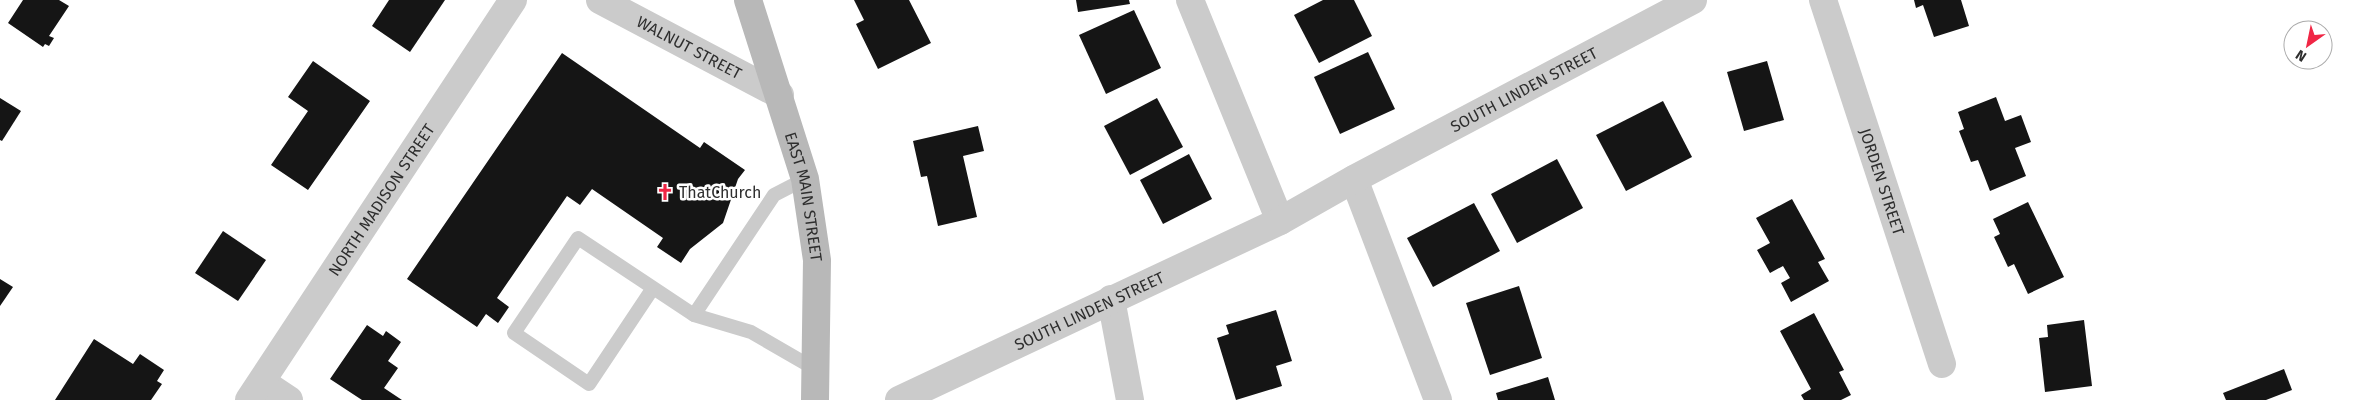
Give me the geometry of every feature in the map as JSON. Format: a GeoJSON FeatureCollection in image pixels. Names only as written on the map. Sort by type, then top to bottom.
{"type":"FeatureCollection","features":[{"type":"Feature","properties":{"kind":"street","name":"NORTH MADISON STREET"},"geometry":{"type":"LineString","coordinates":[[255,391],[513,0]]}},
{"type":"Feature","properties":{"kind":"street","name":"WALNUT STREET"},"geometry":{"type":"LineString","coordinates":[[600,0],[780,95]]}},
{"type":"Feature","properties":{"kind":"street","name":"EAST MAIN STREET"},"geometry":{"type":"LineString","coordinates":[[748,0],[780,95],[805,179],[817,260],[815,400]]}},
{"type":"Feature","properties":{"kind":"street"},"geometry":{"type":"LineString","coordinates":[[1190,0],[1280,221]]}},
{"type":"Feature","properties":{"kind":"street","name":"SOUTH LINDEN STREET"},"geometry":{"type":"LineString","coordinates":[[898,400],[1110,299],[1280,221],[1693,0]]}},
{"type":"Feature","properties":{"kind":"street","name":"JORDEN STREET"},"geometry":{"type":"LineString","coordinates":[[1823,0],[1942,364]]}},
{"type":"Feature","properties":{"kind":"street"},"geometry":{"type":"LineString","coordinates":[[1354,180],[1438,400]]}},
{"type":"Feature","properties":{"kind":"street"},"geometry":{"type":"LineString","coordinates":[[1110,299],[1130,400]]}},
{"type":"Feature","properties":{"kind":"street"},"geometry":{"type":"LineString","coordinates":[[255,391],[289,400]]}},
{"type":"Feature","properties":{"kind":"lane"},"geometry":{"type":"LineString","coordinates":[[694,315],[774,195],[805,179]]}},
{"type":"Feature","properties":{"kind":"lane"},"geometry":{"type":"LineString","coordinates":[[653,288],[589,384],[514,334],[578,238],[694,315],[751,332],[815,369]]}},
{"type":"Feature","properties":{"kind":"building"},"geometry":{"type":"Polygon","coordinates":[[[23,0],[59,0],[69,6],[49,36],[54,38],[49,46],[45,44],[43,47],[8,23],[23,0]]]}},
{"type":"Feature","properties":{"kind":"building"},"geometry":{"type":"Polygon","coordinates":[[[389,0],[445,0],[410,52],[372,26],[389,0]]]}},
{"type":"Feature","properties":{"kind":"building"},"geometry":{"type":"Polygon","coordinates":[[[854,0],[909,0],[931,43],[878,69],[856,24],[864,20],[854,0]]]}},
{"type":"Feature","properties":{"kind":"building"},"geometry":{"type":"Polygon","coordinates":[[[1076,0],[1129,0],[1130,4],[1078,12],[1076,0]]]}},
{"type":"Feature","properties":{"kind":"building"},"geometry":{"type":"Polygon","coordinates":[[[1323,0],[1354,0],[1372,36],[1319,63],[1294,15],[1323,0]]]}},
{"type":"Feature","properties":{"kind":"building"},"geometry":{"type":"Polygon","coordinates":[[[1914,0],[1961,0],[1969,26],[1934,37],[1923,5],[1916,8],[1914,0]]]}},
{"type":"Feature","properties":{"kind":"building"},"geometry":{"type":"Polygon","coordinates":[[[1134,10],[1161,68],[1106,94],[1079,35],[1134,10]]]}},
{"type":"Feature","properties":{"kind":"building"},"geometry":{"type":"Polygon","coordinates":[[[1368,52],[1395,109],[1340,134],[1314,77],[1368,52]]]}},
{"type":"Feature","properties":{"kind":"building","name":"ThatChurch"},"geometry":{"type":"Polygon","coordinates":[[[562,53],[700,148],[704,142],[745,170],[738,179],[723,223],[690,249],[681,263],[657,247],[663,238],[592,189],[580,205],[567,196],[497,298],[509,307],[498,323],[486,314],[477,327],[407,279],[562,53]]]}},
{"type":"Feature","properties":{"kind":"building"},"geometry":{"type":"Polygon","coordinates":[[[313,61],[370,101],[308,190],[271,165],[308,111],[288,97],[313,61]]]}},
{"type":"Feature","properties":{"kind":"building"},"geometry":{"type":"Polygon","coordinates":[[[1767,61],[1784,120],[1744,131],[1727,72],[1767,61]]]}},
{"type":"Feature","properties":{"kind":"building"},"geometry":{"type":"Polygon","coordinates":[[[1996,97],[2005,121],[2021,115],[2031,142],[2015,148],[2026,176],[1990,191],[1978,160],[1971,162],[1959,131],[1964,129],[1958,112],[1996,97]]]}},
{"type":"Feature","properties":{"kind":"building"},"geometry":{"type":"Polygon","coordinates":[[[0,98],[21,111],[2,141],[0,140],[0,98]]]}},
{"type":"Feature","properties":{"kind":"building"},"geometry":{"type":"Polygon","coordinates":[[[1157,98],[1183,147],[1130,175],[1104,126],[1157,98]]]}},
{"type":"Feature","properties":{"kind":"building"},"geometry":{"type":"Polygon","coordinates":[[[1663,101],[1692,157],[1626,191],[1596,135],[1663,101]]]}},
{"type":"Feature","properties":{"kind":"building"},"geometry":{"type":"Polygon","coordinates":[[[978,126],[984,151],[963,156],[977,217],[938,226],[927,176],[921,177],[913,141],[978,126]]]}},
{"type":"Feature","properties":{"kind":"building"},"geometry":{"type":"Polygon","coordinates":[[[1189,154],[1212,199],[1163,224],[1140,180],[1189,154]]]}},
{"type":"Feature","properties":{"kind":"building"},"geometry":{"type":"Polygon","coordinates":[[[1557,159],[1583,208],[1517,243],[1491,194],[1557,159]]]}},
{"type":"Feature","properties":{"kind":"building"},"geometry":{"type":"Polygon","coordinates":[[[1792,199],[1825,259],[1818,262],[1829,281],[1791,302],[1781,283],[1790,278],[1783,266],[1770,273],[1757,250],[1770,243],[1756,218],[1792,199]]]}},
{"type":"Feature","properties":{"kind":"building"},"geometry":{"type":"Polygon","coordinates":[[[2028,202],[2064,277],[2028,294],[2014,264],[2008,267],[1994,237],[2000,234],[1993,219],[2028,202]]]}},
{"type":"Feature","properties":{"kind":"building"},"geometry":{"type":"Polygon","coordinates":[[[1474,203],[1500,251],[1433,287],[1407,238],[1474,203]]]}},
{"type":"Feature","properties":{"kind":"building"},"geometry":{"type":"Polygon","coordinates":[[[223,231],[266,260],[238,301],[195,273],[223,231]]]}},
{"type":"Feature","properties":{"kind":"building"},"geometry":{"type":"Polygon","coordinates":[[[0,279],[13,287],[0,306],[0,279]]]}},
{"type":"Feature","properties":{"kind":"building"},"geometry":{"type":"Polygon","coordinates":[[[1519,286],[1542,358],[1490,375],[1466,303],[1519,286]]]}},
{"type":"Feature","properties":{"kind":"building"},"geometry":{"type":"Polygon","coordinates":[[[1276,310],[1292,361],[1276,366],[1282,386],[1236,400],[1217,338],[1229,334],[1226,325],[1276,310]]]}},
{"type":"Feature","properties":{"kind":"building"},"geometry":{"type":"Polygon","coordinates":[[[1814,313],[1844,370],[1839,372],[1851,395],[1841,400],[1804,400],[1801,395],[1811,389],[1780,331],[1814,313]]]}},
{"type":"Feature","properties":{"kind":"building"},"geometry":{"type":"Polygon","coordinates":[[[2084,320],[2092,386],[2045,392],[2039,338],[2048,337],[2047,325],[2084,320]]]}},
{"type":"Feature","properties":{"kind":"building"},"geometry":{"type":"Polygon","coordinates":[[[367,325],[383,336],[386,331],[401,342],[388,361],[398,368],[384,388],[402,400],[362,400],[330,379],[367,325]]]}},
{"type":"Feature","properties":{"kind":"building"},"geometry":{"type":"Polygon","coordinates":[[[94,339],[133,364],[140,354],[164,370],[157,381],[162,384],[151,400],[55,400],[94,339]]]}},
{"type":"Feature","properties":{"kind":"building"},"geometry":{"type":"Polygon","coordinates":[[[2284,369],[2292,390],[2266,400],[2226,400],[2223,393],[2284,369]]]}},
{"type":"Feature","properties":{"kind":"building"},"geometry":{"type":"Polygon","coordinates":[[[1548,377],[1555,400],[1498,400],[1496,393],[1548,377]]]}},
{"type":"Feature","properties":{"kind":"place","name":"ThatChurch"},"geometry":{"type":"Point","coordinates":[665,192]}}]}
